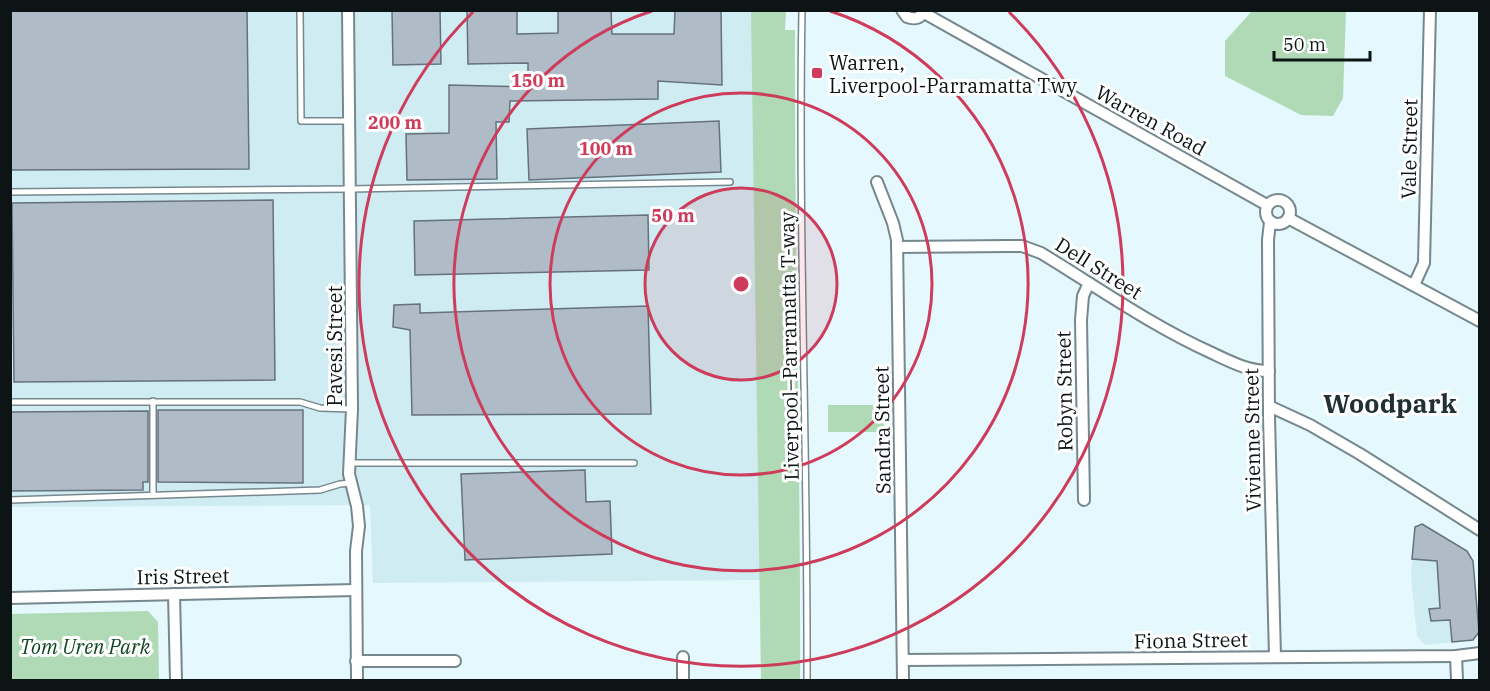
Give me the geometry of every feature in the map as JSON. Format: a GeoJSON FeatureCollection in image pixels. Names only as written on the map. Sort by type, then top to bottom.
{"type":"FeatureCollection","features":[{"type":"Feature","properties":{"kind":"street","name":"Pavesi Street"},"geometry":{"type":"LineString","coordinates":[[348,10],[352,409],[349,463],[359,526],[356,551],[357,681]]}},
{"type":"Feature","properties":{"kind":"street"},"geometry":{"type":"LineString","coordinates":[[902,10],[904,15],[911,19],[918,18],[924,12]]}},
{"type":"Feature","properties":{"kind":"street","name":"Vale Street"},"geometry":{"type":"LineString","coordinates":[[1414,285],[1424,263],[1430,10]]}},
{"type":"Feature","properties":{"kind":"street","name":"Warren Road"},"geometry":{"type":"LineString","coordinates":[[924,12],[1267,205]]}},
{"type":"Feature","properties":{"kind":"street","name":"Sandra Street"},"geometry":{"type":"LineString","coordinates":[[877,182],[893,223],[897,247],[903,681]]}},
{"type":"Feature","properties":{"kind":"street"},"geometry":{"type":"LineString","coordinates":[[1274,200],[1283,201],[1289,207],[1288,218],[1280,224],[1270,222],[1265,215],[1267,205],[1274,200]]}},
{"type":"Feature","properties":{"kind":"street"},"geometry":{"type":"LineString","coordinates":[[1288,218],[1479,321]]}},
{"type":"Feature","properties":{"kind":"street","name":"Vivienne Street"},"geometry":{"type":"LineString","coordinates":[[1270,222],[1268,240],[1269,406],[1275,657]]}},
{"type":"Feature","properties":{"kind":"street","name":"Dell Street"},"geometry":{"type":"LineString","coordinates":[[897,247],[1022,246],[1041,253],[1184,340],[1248,369],[1269,371]]}},
{"type":"Feature","properties":{"kind":"street","name":"Robyn Street"},"geometry":{"type":"LineString","coordinates":[[1084,500],[1081,320],[1083,296],[1089,283]]}},
{"type":"Feature","properties":{"kind":"street"},"geometry":{"type":"LineString","coordinates":[[1269,406],[1311,425],[1479,530]]}},
{"type":"Feature","properties":{"kind":"street","name":"Iris Street"},"geometry":{"type":"LineString","coordinates":[[10,598],[356,590]]}},
{"type":"Feature","properties":{"kind":"street"},"geometry":{"type":"LineString","coordinates":[[174,594],[176,681]]}},
{"type":"Feature","properties":{"kind":"street","name":"Fiona Street"},"geometry":{"type":"LineString","coordinates":[[903,660],[1456,656],[1479,652]]}},
{"type":"Feature","properties":{"kind":"street"},"geometry":{"type":"LineString","coordinates":[[1456,656],[1457,681]]}},
{"type":"Feature","properties":{"kind":"street"},"geometry":{"type":"LineString","coordinates":[[683,657],[683,681]]}},
{"type":"Feature","properties":{"kind":"street"},"geometry":{"type":"LineString","coordinates":[[356,661],[455,661]]}},
{"type":"Feature","properties":{"kind":"lane"},"geometry":{"type":"LineString","coordinates":[[300,10],[301,121],[350,121]]}},
{"type":"Feature","properties":{"kind":"lane","name":"Liverpool–Parramatta T-way"},"geometry":{"type":"LineString","coordinates":[[802,10],[807,681]]}},
{"type":"Feature","properties":{"kind":"lane"},"geometry":{"type":"LineString","coordinates":[[10,192],[730,182]]}},
{"type":"Feature","properties":{"kind":"lane"},"geometry":{"type":"LineString","coordinates":[[153,401],[153,495]]}},
{"type":"Feature","properties":{"kind":"lane"},"geometry":{"type":"LineString","coordinates":[[10,402],[300,402],[320,408],[352,409]]}},
{"type":"Feature","properties":{"kind":"lane"},"geometry":{"type":"LineString","coordinates":[[349,463],[634,464]]}},
{"type":"Feature","properties":{"kind":"lane"},"geometry":{"type":"LineString","coordinates":[[10,500],[320,490],[351,483]]}},
{"type":"Feature","properties":{"kind":"shaded area"},"geometry":{"type":"Polygon","coordinates":[[[10,11],[761,11],[768,580],[373,583],[370,505],[11,507],[10,11]]]}},
{"type":"Feature","properties":{"kind":"shaded area"},"geometry":{"type":"Polygon","coordinates":[[[1422,524],[1467,551],[1473,561],[1479,632],[1473,640],[1425,645],[1417,636],[1411,576],[1415,527],[1422,524]]]}},
{"type":"Feature","properties":{"kind":"green space"},"geometry":{"type":"Polygon","coordinates":[[[751,11],[786,11],[785,30],[795,30],[800,680],[761,680],[751,11]]]}},
{"type":"Feature","properties":{"kind":"green space"},"geometry":{"type":"Polygon","coordinates":[[[1252,11],[1346,11],[1343,98],[1333,116],[1301,115],[1225,76],[1225,41],[1252,11]]]}},
{"type":"Feature","properties":{"kind":"green space"},"geometry":{"type":"Polygon","coordinates":[[[828,405],[884,405],[884,432],[828,432],[828,405]]]}},
{"type":"Feature","properties":{"kind":"green space","name":"Tom Uren Park"},"geometry":{"type":"Polygon","coordinates":[[[148,611],[158,622],[159,680],[11,680],[11,614],[148,611]]]}},
{"type":"Feature","properties":{"kind":"building"},"geometry":{"type":"Polygon","coordinates":[[[10,10],[247,10],[249,169],[10,170],[10,10]]]}},
{"type":"Feature","properties":{"kind":"building"},"geometry":{"type":"Polygon","coordinates":[[[392,10],[440,10],[441,64],[393,65],[392,10]]]}},
{"type":"Feature","properties":{"kind":"building"},"geometry":{"type":"Polygon","coordinates":[[[467,10],[517,10],[517,34],[558,33],[558,10],[611,10],[612,34],[674,34],[675,10],[721,10],[722,85],[658,81],[658,99],[510,101],[509,122],[496,122],[497,179],[407,180],[406,134],[449,133],[449,85],[528,87],[528,63],[468,64],[467,10]]]}},
{"type":"Feature","properties":{"kind":"building"},"geometry":{"type":"Polygon","coordinates":[[[719,121],[721,172],[529,180],[527,129],[719,121]]]}},
{"type":"Feature","properties":{"kind":"building"},"geometry":{"type":"Polygon","coordinates":[[[273,200],[275,380],[14,382],[12,203],[273,200]]]}},
{"type":"Feature","properties":{"kind":"building"},"geometry":{"type":"Polygon","coordinates":[[[648,215],[649,270],[415,275],[414,221],[648,215]]]}},
{"type":"Feature","properties":{"kind":"building"},"geometry":{"type":"Polygon","coordinates":[[[420,304],[420,313],[648,306],[651,414],[412,415],[410,330],[393,327],[394,305],[420,304]]]}},
{"type":"Feature","properties":{"kind":"building"},"geometry":{"type":"Polygon","coordinates":[[[158,410],[303,410],[303,483],[158,482],[158,410]]]}},
{"type":"Feature","properties":{"kind":"building"},"geometry":{"type":"Polygon","coordinates":[[[148,411],[148,482],[143,482],[143,490],[10,491],[10,412],[148,411]]]}},
{"type":"Feature","properties":{"kind":"building"},"geometry":{"type":"Polygon","coordinates":[[[585,470],[586,502],[610,501],[612,554],[465,560],[461,474],[585,470]]]}},
{"type":"Feature","properties":{"kind":"building"},"geometry":{"type":"Polygon","coordinates":[[[1422,524],[1467,551],[1473,561],[1479,632],[1473,640],[1452,642],[1450,620],[1431,621],[1429,609],[1440,608],[1437,561],[1412,559],[1415,527],[1422,524]]]}},
{"type":"Feature","properties":{"kind":"place","name":"Warren, Liverpool-Parramatta Twy"},"geometry":{"type":"Point","coordinates":[817,73]}},
{"type":"Feature","properties":{"kind":"district","name":"Woodpark"},"geometry":{"type":"Point","coordinates":[1390,403]}}]}
